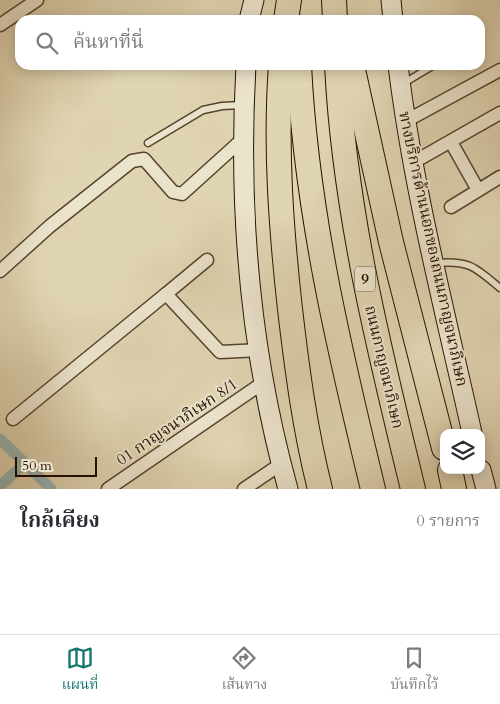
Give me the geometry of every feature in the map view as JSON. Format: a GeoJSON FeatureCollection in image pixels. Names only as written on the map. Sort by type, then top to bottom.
{"type":"FeatureCollection","features":[{"type":"Feature","properties":{"kind":"highway"},"geometry":{"type":"LineString","coordinates":[[287,15],[289,0]]}},
{"type":"Feature","properties":{"kind":"highway"},"geometry":{"type":"LineString","coordinates":[[296,0],[297,15]]}},
{"type":"Feature","properties":{"kind":"highway"},"geometry":{"type":"LineString","coordinates":[[281,70],[278,154],[285,262],[298,378],[320,489]]}},
{"type":"Feature","properties":{"kind":"highway"},"geometry":{"type":"LineString","coordinates":[[299,70],[307,164],[320,252],[334,324],[374,489]]}},
{"type":"Feature","properties":{"kind":"highway","name":"ถนนกาญจนาภิเษก"},"geometry":{"type":"LineString","coordinates":[[337,70],[346,162],[359,248],[372,318],[413,489]]}},
{"type":"Feature","properties":{"kind":"highway"},"geometry":{"type":"LineString","coordinates":[[353,70],[389,233],[440,432]]}},
{"type":"Feature","properties":{"kind":"highway"},"geometry":{"type":"LineString","coordinates":[[451,474],[454,489]]}},
{"type":"Feature","properties":{"kind":"main road"},"geometry":{"type":"LineString","coordinates":[[246,0],[248,15]]}},
{"type":"Feature","properties":{"kind":"main road"},"geometry":{"type":"LineString","coordinates":[[250,15],[254,0]]}},
{"type":"Feature","properties":{"kind":"main road"},"geometry":{"type":"LineString","coordinates":[[391,0],[392,15]]}},
{"type":"Feature","properties":{"kind":"main road"},"geometry":{"type":"LineString","coordinates":[[246,70],[244,166],[250,276],[264,382],[288,489]]}},
{"type":"Feature","properties":{"kind":"main road","name":"ทางบริการด้านนอกของถนนกาญจนาภิเษก"},"geometry":{"type":"LineString","coordinates":[[399,70],[414,162],[471,429]]}},
{"type":"Feature","properties":{"kind":"main road"},"geometry":{"type":"LineString","coordinates":[[482,474],[486,489]]}},
{"type":"Feature","properties":{"kind":"street"},"geometry":{"type":"LineString","coordinates":[[15,15],[38,0]]}},
{"type":"Feature","properties":{"kind":"street"},"geometry":{"type":"LineString","coordinates":[[0,25],[15,15]]}},
{"type":"Feature","properties":{"kind":"street"},"geometry":{"type":"LineString","coordinates":[[406,121],[500,70]]}},
{"type":"Feature","properties":{"kind":"street"},"geometry":{"type":"LineString","coordinates":[[414,162],[500,113]]}},
{"type":"Feature","properties":{"kind":"street"},"geometry":{"type":"LineString","coordinates":[[0,271],[50,226],[132,161],[144,159],[173,192],[182,194],[245,137]]}},
{"type":"Feature","properties":{"kind":"street"},"geometry":{"type":"LineString","coordinates":[[451,142],[478,190]]}},
{"type":"Feature","properties":{"kind":"street"},"geometry":{"type":"LineString","coordinates":[[451,207],[500,177]]}},
{"type":"Feature","properties":{"kind":"street"},"geometry":{"type":"LineString","coordinates":[[13,419],[207,260]]}},
{"type":"Feature","properties":{"kind":"street"},"geometry":{"type":"LineString","coordinates":[[166,294],[220,352],[259,350]]}},
{"type":"Feature","properties":{"kind":"street","name":"01 กาญจนาภิเษก 8/1"},"geometry":{"type":"LineString","coordinates":[[108,489],[264,382]]}},
{"type":"Feature","properties":{"kind":"street"},"geometry":{"type":"LineString","coordinates":[[244,489],[281,464]]}},
{"type":"Feature","properties":{"kind":"lane"},"geometry":{"type":"LineString","coordinates":[[401,84],[425,70]]}},
{"type":"Feature","properties":{"kind":"lane"},"geometry":{"type":"LineString","coordinates":[[148,144],[203,110],[222,106],[244,105]]}},
{"type":"Feature","properties":{"kind":"lane"},"geometry":{"type":"LineString","coordinates":[[435,263],[457,261],[468,264],[500,288]]}},
{"type":"Feature","properties":{"kind":"waterway"},"geometry":{"type":"LineString","coordinates":[[0,439],[25,463]]}},
{"type":"Feature","properties":{"kind":"waterway"},"geometry":{"type":"LineString","coordinates":[[0,486],[25,463],[51,489]]}}]}
